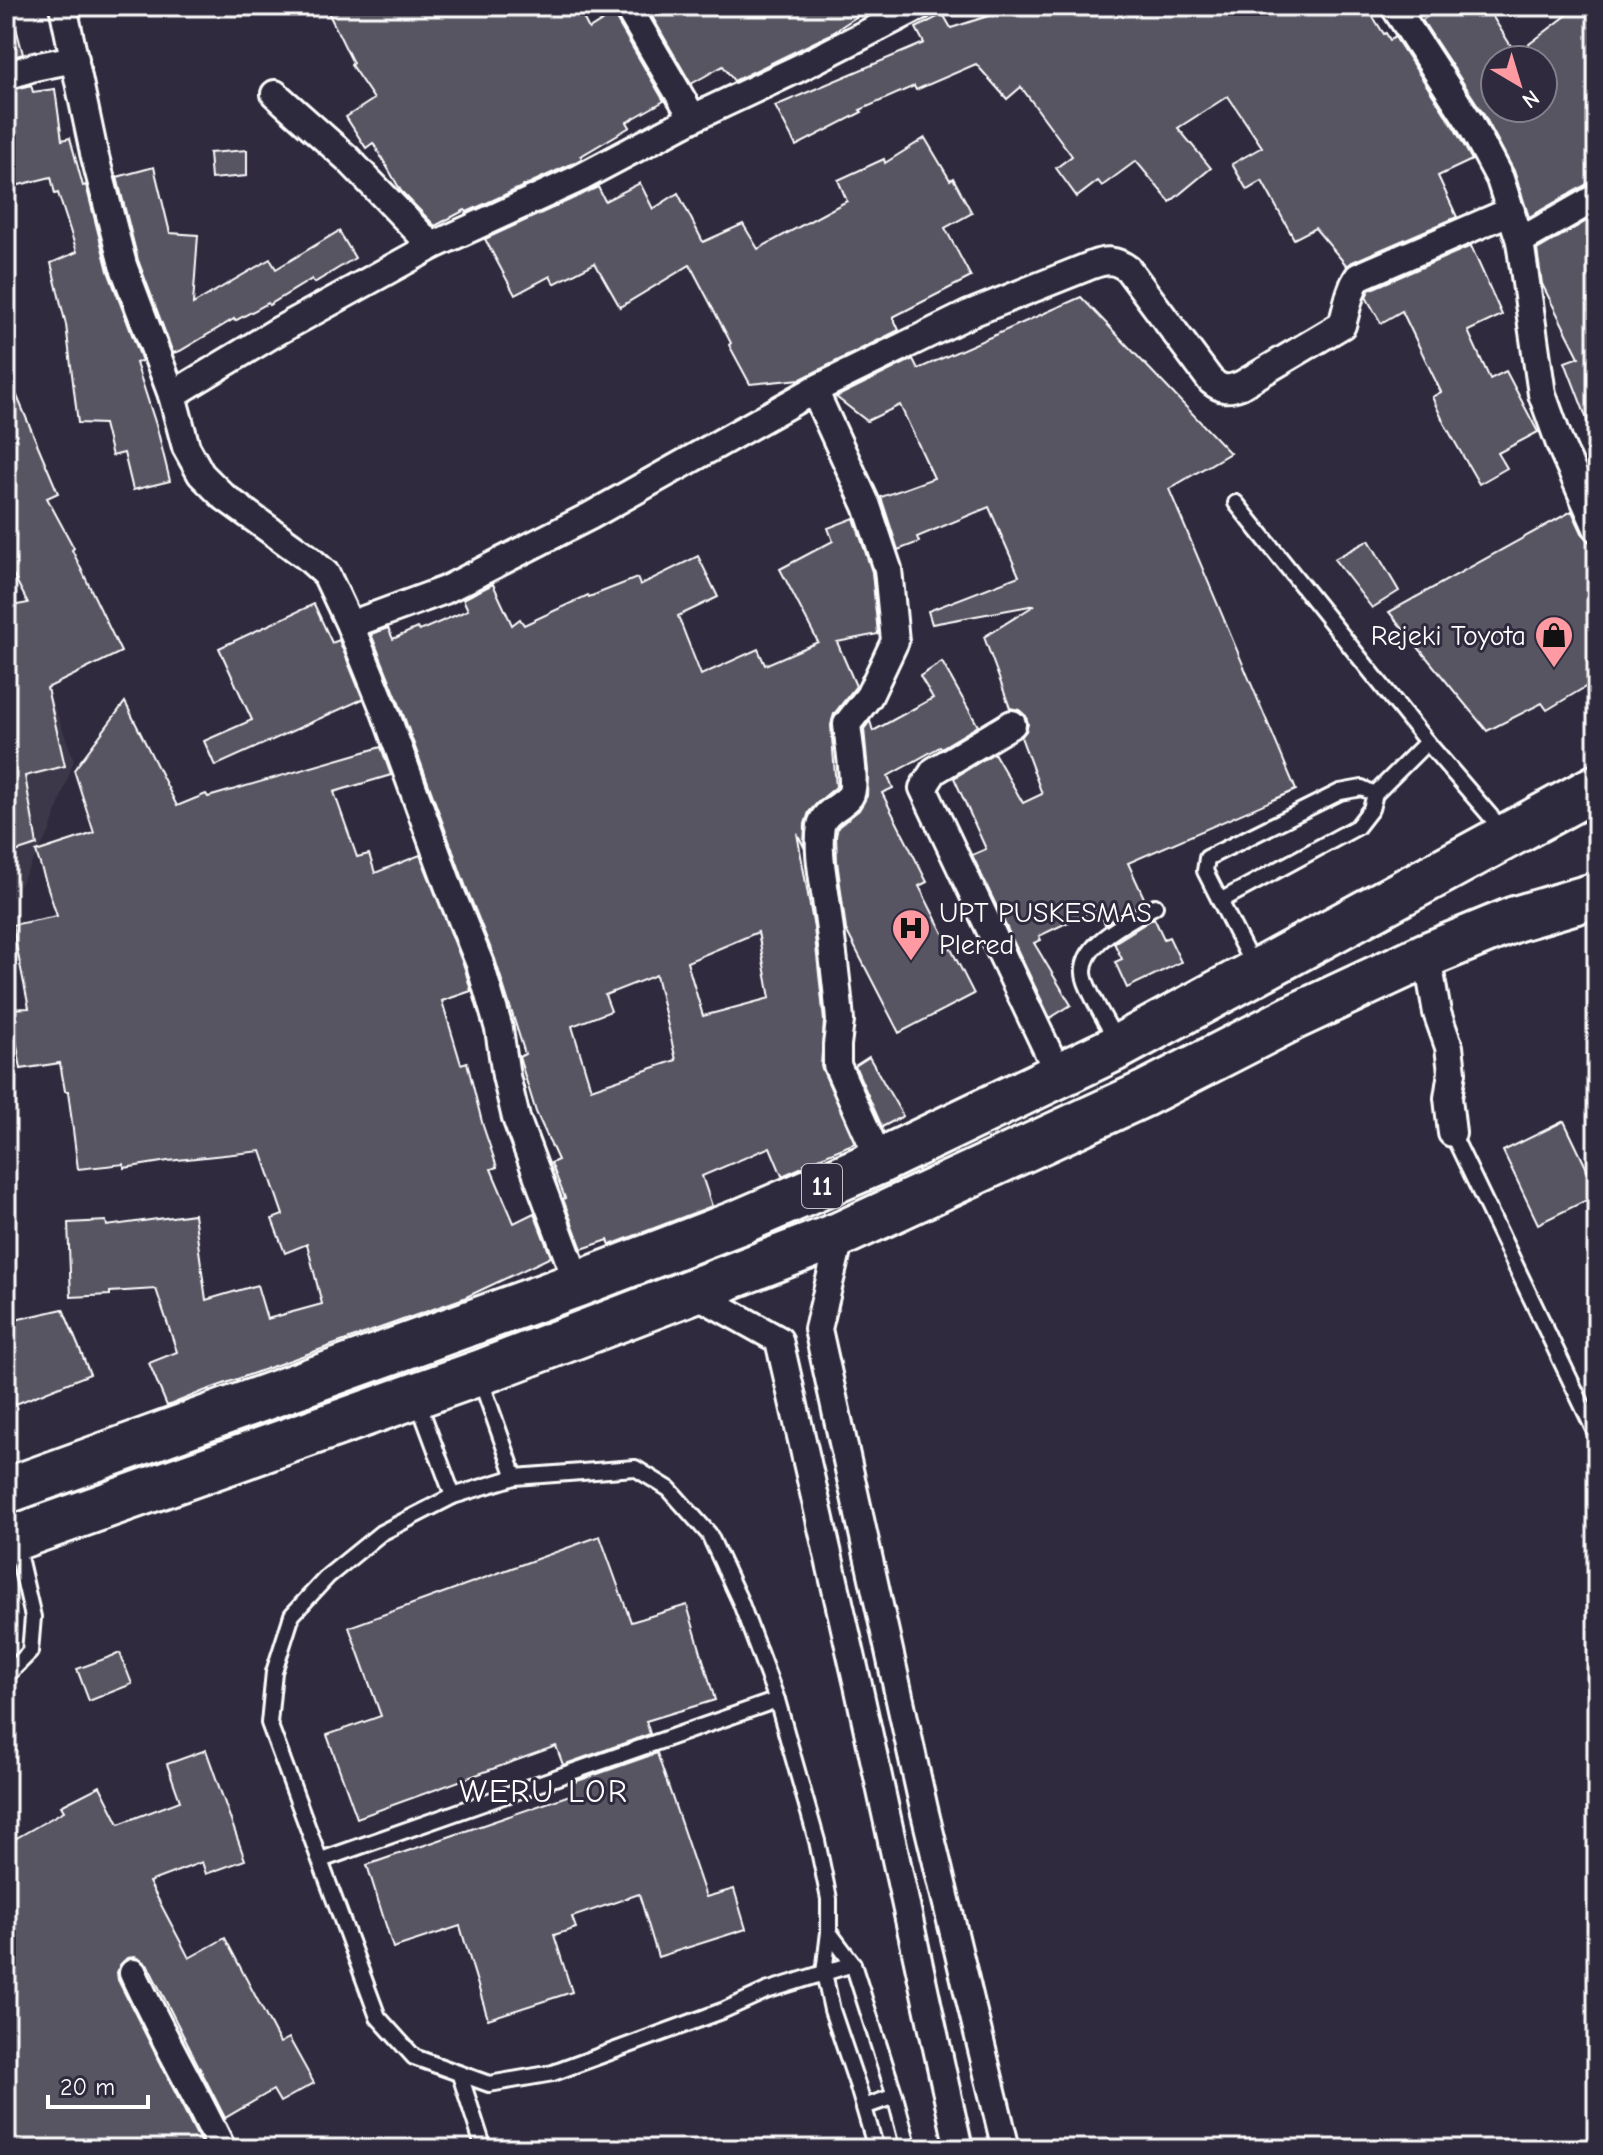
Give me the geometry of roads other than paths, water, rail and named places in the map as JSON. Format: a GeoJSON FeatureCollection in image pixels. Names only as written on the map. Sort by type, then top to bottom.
{"type":"FeatureCollection","features":[{"type":"Feature","properties":{"kind":"highway","name":"11"},"geometry":{"type":"LineString","coordinates":[[6,1491],[578,1284],[742,1221],[880,1161],[1120,1046],[1597,787]]}},
{"type":"Feature","properties":{"kind":"highway","name":"11"},"geometry":{"type":"LineString","coordinates":[[11,1540],[479,1373],[841,1234],[1144,1094],[1294,1017],[1427,955],[1515,919],[1597,895]]}},
{"type":"Feature","properties":{"kind":"street"},"geometry":{"type":"LineString","coordinates":[[63,6],[94,153],[123,265],[172,395],[186,447],[201,474],[223,496],[326,574],[350,625],[480,964],[499,1029],[516,1118],[578,1284]]}},
{"type":"Feature","properties":{"kind":"street"},"geometry":{"type":"LineString","coordinates":[[627,6],[693,118]]}},
{"type":"Feature","properties":{"kind":"street"},"geometry":{"type":"LineString","coordinates":[[172,395],[278,331],[432,246],[580,178],[693,118],[920,6]]}},
{"type":"Feature","properties":{"kind":"street"},"geometry":{"type":"LineString","coordinates":[[1399,8],[1469,121],[1500,179],[1520,241],[1542,394],[1597,528]]}},
{"type":"Feature","properties":{"kind":"street"},"geometry":{"type":"LineString","coordinates":[[6,76],[75,59]]}},
{"type":"Feature","properties":{"kind":"street"},"geometry":{"type":"LineString","coordinates":[[275,94],[348,159],[432,246]]}},
{"type":"Feature","properties":{"kind":"street"},"geometry":{"type":"LineString","coordinates":[[1520,241],[1597,197]]}},
{"type":"Feature","properties":{"kind":"street"},"geometry":{"type":"LineString","coordinates":[[350,625],[445,590],[577,523],[814,390],[969,314],[1106,260],[1119,262],[1128,269],[1211,381],[1219,388],[1229,390],[1342,325],[1350,288],[1358,277],[1511,211]]}},
{"type":"Feature","properties":{"kind":"street"},"geometry":{"type":"LineString","coordinates":[[814,390],[867,506],[888,569],[895,641],[869,696],[847,724],[853,757],[852,791],[849,798],[824,818],[821,827],[822,871],[840,1021],[837,1065],[880,1161]]}},
{"type":"Feature","properties":{"kind":"street"},"geometry":{"type":"LineString","coordinates":[[1012,724],[934,771],[923,788],[1059,1075]]}},
{"type":"Feature","properties":{"kind":"street"},"geometry":{"type":"LineString","coordinates":[[1427,955],[1437,1013],[1449,1047],[1452,1072],[1448,1098],[1452,1133]]}},
{"type":"Feature","properties":{"kind":"street"},"geometry":{"type":"LineString","coordinates":[[841,1234],[818,1329],[928,1825],[1006,2149]]}},
{"type":"Feature","properties":{"kind":"street"},"geometry":{"type":"LineString","coordinates":[[691,1291],[779,1340],[959,2149]]}},
{"type":"Feature","properties":{"kind":"street"},"geometry":{"type":"LineString","coordinates":[[858,1685],[895,1675]]}},
{"type":"Feature","properties":{"kind":"street"},"geometry":{"type":"LineString","coordinates":[[133,1973],[222,2149]]}},
{"type":"Feature","properties":{"kind":"street"},"geometry":{"type":"LineString","coordinates":[[946,2084],[987,2074]]}},
{"type":"Feature","properties":{"kind":"lane"},"geometry":{"type":"LineString","coordinates":[[1236,503],[1427,742],[1508,836]]}},
{"type":"Feature","properties":{"kind":"lane"},"geometry":{"type":"LineString","coordinates":[[1220,901],[1357,827],[1371,809],[1375,794],[1427,742]]}},
{"type":"Feature","properties":{"kind":"lane"},"geometry":{"type":"LineString","coordinates":[[1255,971],[1205,871],[1207,858],[1340,792],[1362,788],[1375,794]]}},
{"type":"Feature","properties":{"kind":"lane"},"geometry":{"type":"LineString","coordinates":[[1120,1046],[1084,979],[1085,960],[1099,941],[1155,906]]}},
{"type":"Feature","properties":{"kind":"lane"},"geometry":{"type":"LineString","coordinates":[[1452,1133],[1592,1412],[1597,1436]]}},
{"type":"Feature","properties":{"kind":"lane"},"geometry":{"type":"LineString","coordinates":[[479,1373],[515,1477]]}},
{"type":"Feature","properties":{"kind":"lane"},"geometry":{"type":"LineString","coordinates":[[415,1395],[453,1496]]}},
{"type":"Feature","properties":{"kind":"lane"},"geometry":{"type":"LineString","coordinates":[[853,1964],[824,1973],[766,1991],[722,2011],[553,2073],[489,2084],[414,2057],[378,2017],[269,1723],[274,1672],[292,1615],[328,1576],[381,1533],[453,1496],[515,1477],[635,1468],[669,1489],[709,1534],[740,1601],[777,1700],[829,1899],[824,1973],[832,2010],[876,2149]]}},
{"type":"Feature","properties":{"kind":"lane"},"geometry":{"type":"LineString","coordinates":[[6,1676],[30,1652],[33,1617],[11,1540]]}},
{"type":"Feature","properties":{"kind":"lane"},"geometry":{"type":"LineString","coordinates":[[321,1860],[777,1700]]}},
{"type":"Feature","properties":{"kind":"lane"},"geometry":{"type":"LineString","coordinates":[[829,1932],[853,1964],[909,2149]]}},
{"type":"Feature","properties":{"kind":"lane"},"geometry":{"type":"LineString","coordinates":[[460,2075],[484,2149]]}},
{"type":"Feature","properties":{"kind":"lane"},"geometry":{"type":"LineString","coordinates":[[864,2107],[895,2096]]}},
{"type":"Feature","properties":{"kind":"place","name":"Rejeki Toyota"},"geometry":{"type":"Point","coordinates":[1554,669]}},
{"type":"Feature","properties":{"kind":"place","name":"UPT PUSKESMAS Plered"},"geometry":{"type":"Point","coordinates":[911,962]}},
{"type":"Feature","properties":{"kind":"district","name":"WERU LOR"},"geometry":{"type":"Point","coordinates":[544,1791]}}]}
